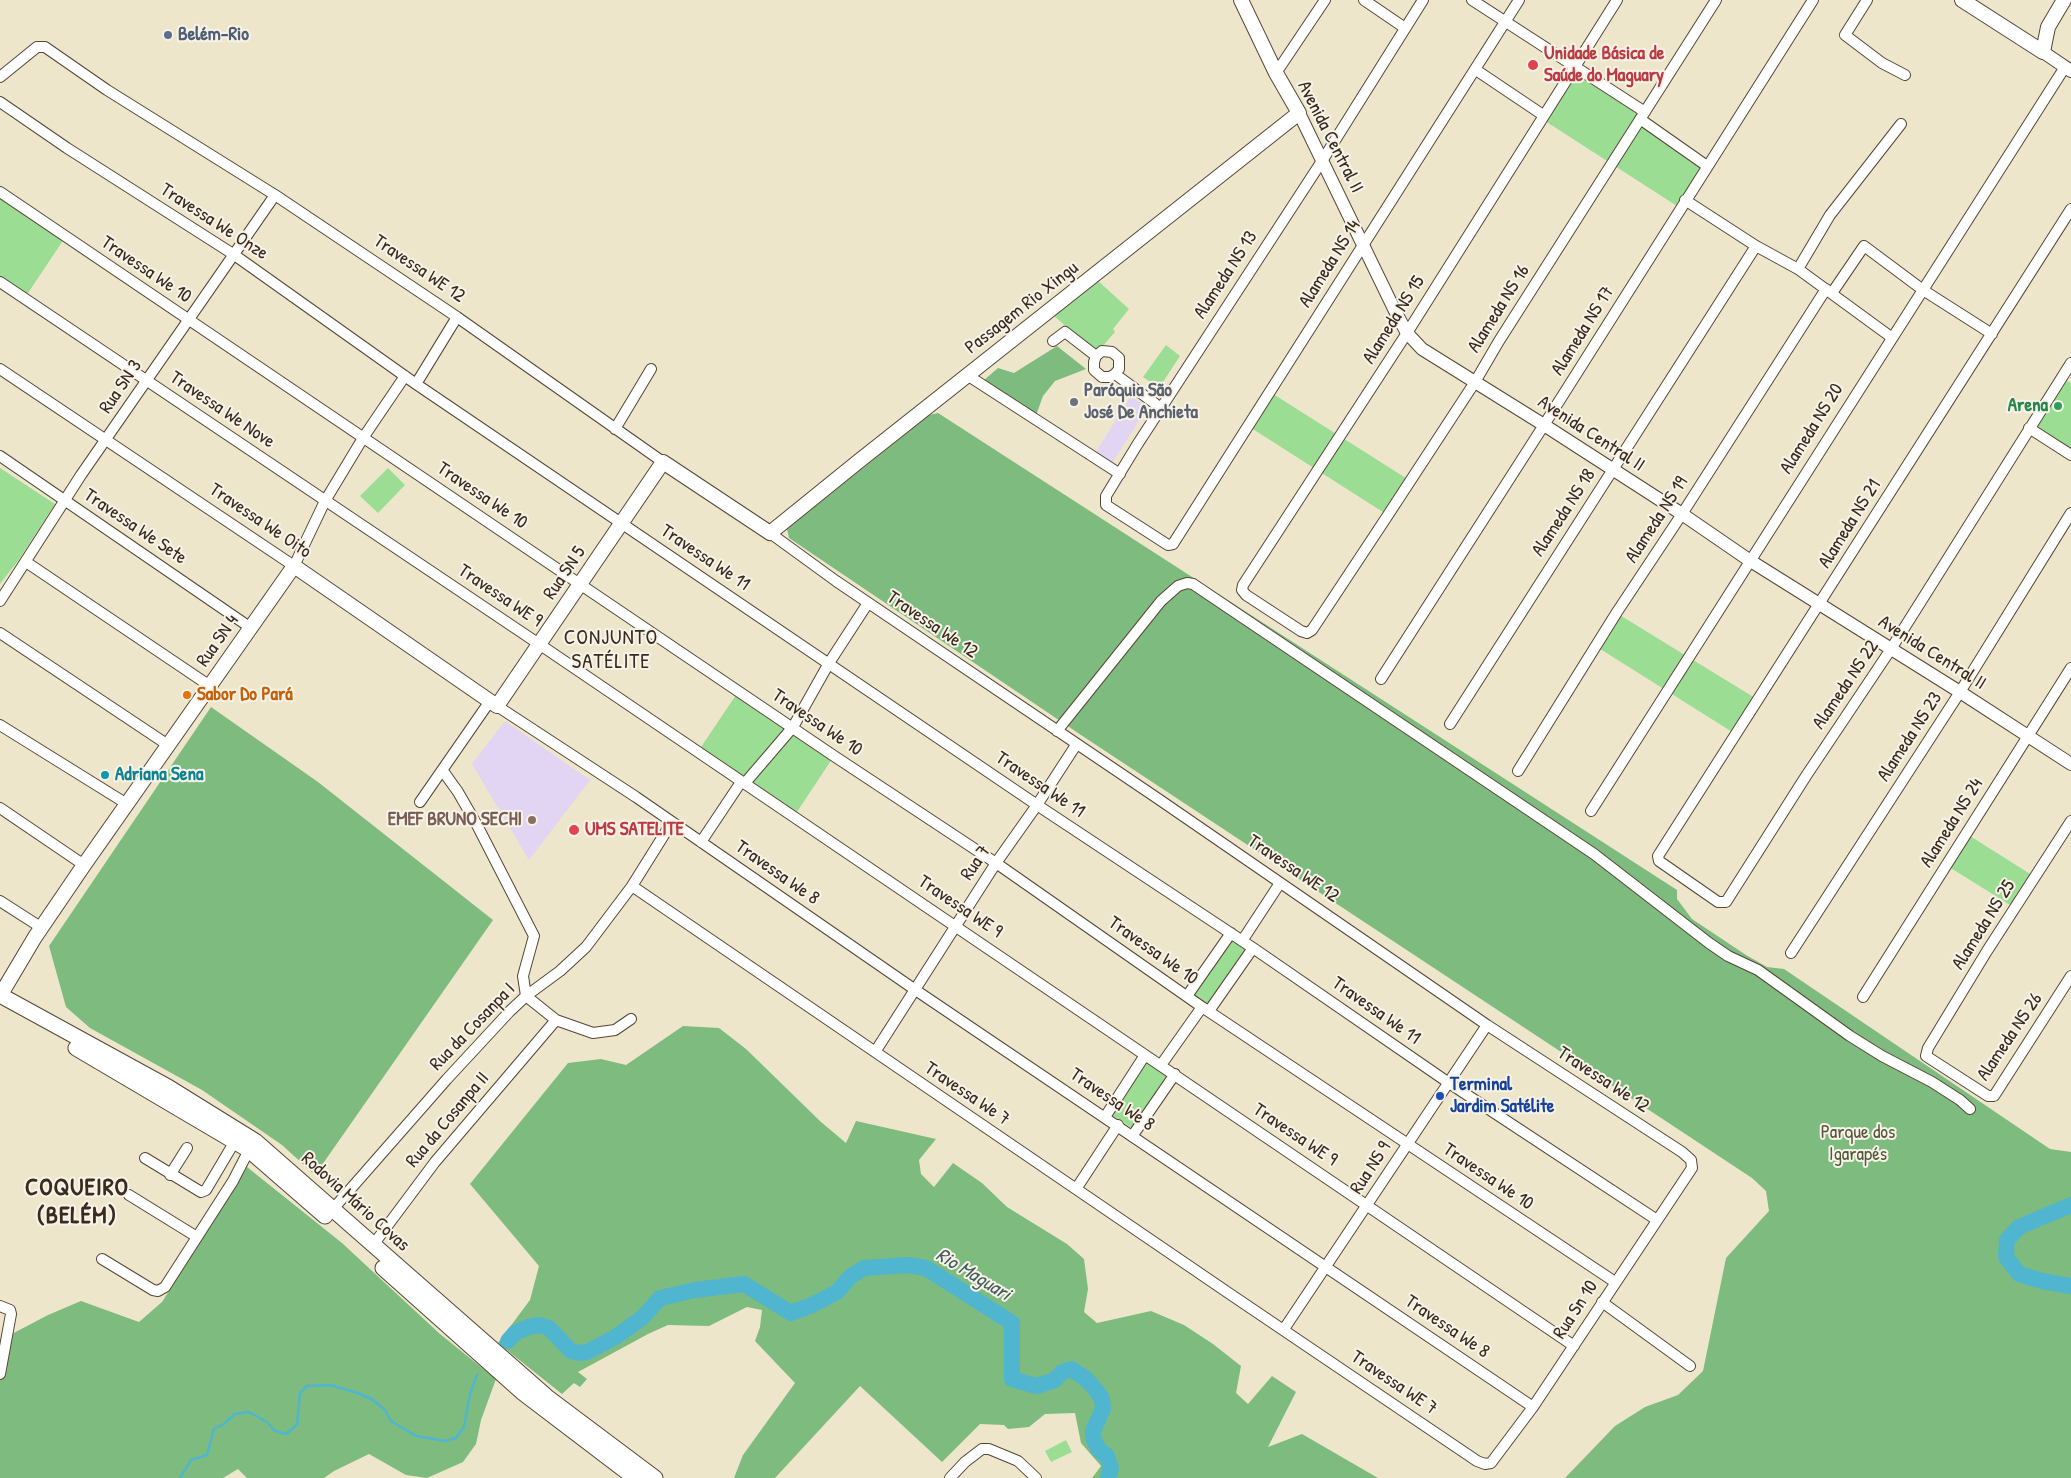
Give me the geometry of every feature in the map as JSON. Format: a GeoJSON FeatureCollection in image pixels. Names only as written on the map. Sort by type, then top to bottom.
{"type":"FeatureCollection","features":[{"type":"Feature","properties":{"kind":"main road","name":"Avenida Central II"},"geometry":{"type":"LineString","coordinates":[[1241,0],[1276,73],[1299,114]]}},
{"type":"Feature","properties":{"kind":"main road"},"geometry":{"type":"LineString","coordinates":[[1962,0],[2044,52],[2048,27],[2064,0]]}},
{"type":"Feature","properties":{"kind":"main road"},"geometry":{"type":"LineString","coordinates":[[2028,42],[2048,27]]}},
{"type":"Feature","properties":{"kind":"main road","name":"Passagem Rio Xingu"},"geometry":{"type":"LineString","coordinates":[[770,533],[967,375],[1299,114]]}},
{"type":"Feature","properties":{"kind":"main road","name":"Travessa WE 12"},"geometry":{"type":"LineString","coordinates":[[663,462],[770,533]]}},
{"type":"Feature","properties":{"kind":"main road","name":"Rua SN 5"},"geometry":{"type":"LineString","coordinates":[[494,703],[540,644],[663,462]]}},
{"type":"Feature","properties":{"kind":"main road","name":"Rua SN 4"},"geometry":{"type":"LineString","coordinates":[[0,995],[84,865],[294,566]]}},
{"type":"Feature","properties":{"kind":"main road","name":"Travessa We Oito"},"geometry":{"type":"LineString","coordinates":[[294,566],[494,703]]}},
{"type":"Feature","properties":{"kind":"main road","name":"Rodovia Mário Covas"},"geometry":{"type":"LineString","coordinates":[[0,995],[168,1087],[256,1141],[547,1397],[655,1478]]}},
{"type":"Feature","properties":{"kind":"main road","name":"Rodovia Mário Covas"},"geometry":{"type":"LineString","coordinates":[[0,1007],[92,1057],[249,1150],[522,1392],[635,1478]]}},
{"type":"Feature","properties":{"kind":"street"},"geometry":{"type":"LineString","coordinates":[[1276,73],[1325,0]]}},
{"type":"Feature","properties":{"kind":"street"},"geometry":{"type":"LineString","coordinates":[[1364,0],[1405,28]]}},
{"type":"Feature","properties":{"kind":"street","name":"Alameda NS 13"},"geometry":{"type":"LineString","coordinates":[[1171,546],[1106,505],[1106,496],[1322,161],[1423,0]]}},
{"type":"Feature","properties":{"kind":"street"},"geometry":{"type":"LineString","coordinates":[[1472,0],[1575,65],[1707,166]]}},
{"type":"Feature","properties":{"kind":"street","name":"Alameda NS 14"},"geometry":{"type":"LineString","coordinates":[[1171,546],[1519,0]]}},
{"type":"Feature","properties":{"kind":"street","name":"Alameda NS 15"},"geometry":{"type":"LineString","coordinates":[[1307,634],[1246,595],[1242,587],[1407,333],[1617,0]]}},
{"type":"Feature","properties":{"kind":"street","name":"Alameda NS 16"},"geometry":{"type":"LineString","coordinates":[[1307,634],[1312,630],[1475,382],[1499,341],[1716,0]]}},
{"type":"Feature","properties":{"kind":"street","name":"Alameda NS 17"},"geometry":{"type":"LineString","coordinates":[[1381,679],[1813,0]]}},
{"type":"Feature","properties":{"kind":"street"},"geometry":{"type":"LineString","coordinates":[[1867,0],[1845,34],[1882,63],[1905,76]]}},
{"type":"Feature","properties":{"kind":"street","name":"Travessa WE 12"},"geometry":{"type":"LineString","coordinates":[[0,77],[42,46],[107,90],[274,194],[457,317],[663,462]]}},
{"type":"Feature","properties":{"kind":"street"},"geometry":{"type":"LineString","coordinates":[[2044,52],[2068,69]]}},
{"type":"Feature","properties":{"kind":"street","name":"Alameda NS 20"},"geometry":{"type":"LineString","coordinates":[[1591,811],[1891,337],[2068,69]]}},
{"type":"Feature","properties":{"kind":"street"},"geometry":{"type":"LineString","coordinates":[[1476,70],[1544,115]]}},
{"type":"Feature","properties":{"kind":"street","name":"Travessa We Onze"},"geometry":{"type":"LineString","coordinates":[[0,102],[67,148],[233,254],[405,376]]}},
{"type":"Feature","properties":{"kind":"street","name":"Avenida Central II"},"geometry":{"type":"LineString","coordinates":[[1299,114],[1407,333],[1422,349],[1544,425],[1682,514],[1749,560],[2071,764]]}},
{"type":"Feature","properties":{"kind":"street"},"geometry":{"type":"LineString","coordinates":[[1798,269],[1830,215],[1902,124]]}},
{"type":"Feature","properties":{"kind":"street","name":"Travessa We 10"},"geometry":{"type":"LineString","coordinates":[[0,192],[580,584],[996,862],[1205,1009],[1615,1282]]}},
{"type":"Feature","properties":{"kind":"street","name":"Rua SN 3"},"geometry":{"type":"LineString","coordinates":[[0,601],[105,441],[274,194]]}},
{"type":"Feature","properties":{"kind":"street"},"geometry":{"type":"LineString","coordinates":[[1685,200],[1756,246],[1798,269],[1891,337]]}},
{"type":"Feature","properties":{"kind":"street","name":"Alameda NS 21"},"geometry":{"type":"LineString","coordinates":[[1658,856],[2071,210]]}},
{"type":"Feature","properties":{"kind":"street","name":"Alameda NS 18"},"geometry":{"type":"LineString","coordinates":[[1450,724],[1756,246]]}},
{"type":"Feature","properties":{"kind":"street","name":"Alameda NS 19"},"geometry":{"type":"LineString","coordinates":[[1518,770],[1617,612],[1829,291],[1864,246],[1923,290]]}},
{"type":"Feature","properties":{"kind":"street","name":"Travessa We Nove"},"geometry":{"type":"LineString","coordinates":[[0,282],[148,379],[324,501]]}},
{"type":"Feature","properties":{"kind":"street"},"geometry":{"type":"LineString","coordinates":[[1923,290],[1992,334]]}},
{"type":"Feature","properties":{"kind":"street"},"geometry":{"type":"LineString","coordinates":[[416,384],[457,317]]}},
{"type":"Feature","properties":{"kind":"street"},"geometry":{"type":"LineString","coordinates":[[1053,341],[1066,332],[1096,356]]}},
{"type":"Feature","properties":{"kind":"street"},"geometry":{"type":"LineString","coordinates":[[1102,351],[1112,352],[1119,358],[1120,364],[1115,374],[1110,377],[1095,377],[1094,362],[1096,356],[1102,351]]}},
{"type":"Feature","properties":{"kind":"street","name":"Alameda NS 22"},"geometry":{"type":"LineString","coordinates":[[1658,856],[1660,862],[1707,895],[1720,902],[1726,902],[1806,776],[1891,649],[2071,363]]}},
{"type":"Feature","properties":{"kind":"street","name":"Travessa We Oito"},"geometry":{"type":"LineString","coordinates":[[0,369],[294,566]]}},
{"type":"Feature","properties":{"kind":"street"},"geometry":{"type":"LineString","coordinates":[[615,429],[651,369]]}},
{"type":"Feature","properties":{"kind":"street"},"geometry":{"type":"LineString","coordinates":[[1115,374],[1161,408]]}},
{"type":"Feature","properties":{"kind":"street"},"geometry":{"type":"LineString","coordinates":[[967,375],[1120,474]]}},
{"type":"Feature","properties":{"kind":"street","name":"Travessa We 11"},"geometry":{"type":"LineString","coordinates":[[405,376],[1037,805],[1253,948],[1449,1083],[1657,1220]]}},
{"type":"Feature","properties":{"kind":"street","name":"Rua SN 4"},"geometry":{"type":"LineString","coordinates":[[294,566],[324,501],[363,438],[405,376]]}},
{"type":"Feature","properties":{"kind":"street"},"geometry":{"type":"LineString","coordinates":[[2061,378],[2071,385]]}},
{"type":"Feature","properties":{"kind":"street"},"geometry":{"type":"LineString","coordinates":[[2029,428],[2071,455]]}},
{"type":"Feature","properties":{"kind":"street","name":"Travessa We Sete"},"geometry":{"type":"LineString","coordinates":[[0,456],[251,628]]}},
{"type":"Feature","properties":{"kind":"street","name":"Travessa WE 9"},"geometry":{"type":"LineString","coordinates":[[324,501],[540,644],[956,925],[1574,1346]]}},
{"type":"Feature","properties":{"kind":"street","name":"Alameda NS 23"},"geometry":{"type":"LineString","coordinates":[[1791,953],[1960,692],[2071,513]]}},
{"type":"Feature","properties":{"kind":"street","name":"Travessa We 12"},"geometry":{"type":"LineString","coordinates":[[770,533],[868,603],[1076,745]]}},
{"type":"Feature","properties":{"kind":"street"},"geometry":{"type":"LineString","coordinates":[[26,562],[210,686]]}},
{"type":"Feature","properties":{"kind":"street"},"geometry":{"type":"LineString","coordinates":[[1057,731],[1161,601],[1178,586],[1187,583],[1193,584],[1594,854],[1728,956],[1758,970],[1850,1036],[1882,1056],[1913,1070],[1970,1109]]}},
{"type":"Feature","properties":{"kind":"street"},"geometry":{"type":"LineString","coordinates":[[702,842],[743,782],[793,726],[829,663],[868,603]]}},
{"type":"Feature","properties":{"kind":"street"},"geometry":{"type":"LineString","coordinates":[[0,633],[168,745]]}},
{"type":"Feature","properties":{"kind":"street","name":"Alameda NS 24"},"geometry":{"type":"LineString","coordinates":[[1863,997],[2071,668]]}},
{"type":"Feature","properties":{"kind":"street"},"geometry":{"type":"LineString","coordinates":[[420,802],[494,703],[672,822]]}},
{"type":"Feature","properties":{"kind":"street"},"geometry":{"type":"LineString","coordinates":[[0,725],[127,804]]}},
{"type":"Feature","properties":{"kind":"street","name":"Travessa WE 12"},"geometry":{"type":"LineString","coordinates":[[1076,745],[1487,1025]]}},
{"type":"Feature","properties":{"kind":"street","name":"Rua 7"},"geometry":{"type":"LineString","coordinates":[[875,1052],[996,862],[1037,805],[1076,745]]}},
{"type":"Feature","properties":{"kind":"street"},"geometry":{"type":"LineString","coordinates":[[443,771],[477,824],[534,936],[523,976],[526,996],[556,1020],[593,1034],[615,1030],[631,1019]]}},
{"type":"Feature","properties":{"kind":"street"},"geometry":{"type":"LineString","coordinates":[[0,808],[84,865]]}},
{"type":"Feature","properties":{"kind":"street","name":"Alameda NS 25"},"geometry":{"type":"LineString","coordinates":[[1928,1048],[1987,951],[2071,821]]}},
{"type":"Feature","properties":{"kind":"street","name":"Travessa We 8"},"geometry":{"type":"LineString","coordinates":[[672,822],[914,989],[1133,1135],[1533,1407]]}},
{"type":"Feature","properties":{"kind":"street","name":"Rua da Cosanpa I"},"geometry":{"type":"LineString","coordinates":[[333,1210],[447,1079],[526,996],[545,983],[580,953],[596,935],[632,886],[672,822]]}},
{"type":"Feature","properties":{"kind":"street"},"geometry":{"type":"LineString","coordinates":[[1242,941],[1280,883]]}},
{"type":"Feature","properties":{"kind":"street","name":"Travessa We 7"},"geometry":{"type":"LineString","coordinates":[[632,886],[1284,1329]]}},
{"type":"Feature","properties":{"kind":"street"},"geometry":{"type":"LineString","coordinates":[[0,901],[42,928]]}},
{"type":"Feature","properties":{"kind":"street"},"geometry":{"type":"LineString","coordinates":[[1187,996],[1230,933]]}},
{"type":"Feature","properties":{"kind":"street"},"geometry":{"type":"LineString","coordinates":[[1161,1065],[1253,948]]}},
{"type":"Feature","properties":{"kind":"street","name":"Alameda NS 26"},"geometry":{"type":"LineString","coordinates":[[1928,1048],[1926,1054],[1928,1058],[1988,1096],[1994,1096],[2071,976]]}},
{"type":"Feature","properties":{"kind":"street","name":"Rua da Cosanpa II"},"geometry":{"type":"LineString","coordinates":[[373,1245],[435,1162],[556,1020]]}},
{"type":"Feature","properties":{"kind":"street","name":"Travessa We 12"},"geometry":{"type":"LineString","coordinates":[[1487,1025],[1682,1152],[1690,1160],[1692,1168]]}},
{"type":"Feature","properties":{"kind":"street","name":"Rua NS 9"},"geometry":{"type":"LineString","coordinates":[[1284,1329],[1487,1025]]}},
{"type":"Feature","properties":{"kind":"street"},"geometry":{"type":"LineString","coordinates":[[1104,1116],[1145,1055]]}},
{"type":"Feature","properties":{"kind":"street"},"geometry":{"type":"LineString","coordinates":[[1133,1135],[1175,1074]]}},
{"type":"Feature","properties":{"kind":"street"},"geometry":{"type":"LineString","coordinates":[[1076,1189],[1118,1125]]}},
{"type":"Feature","properties":{"kind":"street"},"geometry":{"type":"LineString","coordinates":[[145,1158],[170,1175],[201,1192],[206,1190],[235,1141]]}},
{"type":"Feature","properties":{"kind":"street"},"geometry":{"type":"LineString","coordinates":[[170,1175],[187,1148]]}},
{"type":"Feature","properties":{"kind":"street"},"geometry":{"type":"LineString","coordinates":[[102,1259],[153,1290],[158,1291],[168,1283],[233,1181],[249,1150]]}},
{"type":"Feature","properties":{"kind":"street","name":"Rua Sn 10"},"geometry":{"type":"LineString","coordinates":[[1485,1464],[1491,1463],[1533,1407],[1692,1168]]}},
{"type":"Feature","properties":{"kind":"street"},"geometry":{"type":"LineString","coordinates":[[129,1196],[197,1237]]}},
{"type":"Feature","properties":{"kind":"street"},"geometry":{"type":"LineString","coordinates":[[1602,1302],[1690,1366]]}},
{"type":"Feature","properties":{"kind":"street"},"geometry":{"type":"LineString","coordinates":[[0,1306],[10,1310],[11,1314],[0,1374]]}},
{"type":"Feature","properties":{"kind":"street","name":"Travessa WE 7"},"geometry":{"type":"LineString","coordinates":[[1284,1329],[1478,1462],[1485,1464]]}},
{"type":"Feature","properties":{"kind":"street"},"geometry":{"type":"LineString","coordinates":[[950,1478],[965,1462],[982,1449],[996,1452],[1018,1461],[1036,1478]]}},
{"type":"Feature","properties":{"kind":"shaded area"},"geometry":{"type":"Polygon","coordinates":[[[1131,396],[1147,408],[1111,465],[1094,455],[1131,396]]]}},
{"type":"Feature","properties":{"kind":"shaded area","name":"EMEF BRUNO SECHI"},"geometry":{"type":"Polygon","coordinates":[[[505,721],[590,780],[529,860],[472,764],[505,721]]]}},
{"type":"Feature","properties":{"kind":"green space"},"geometry":{"type":"Polygon","coordinates":[[[1574,67],[1643,112],[1638,121],[1706,167],[1680,208],[1542,119],[1574,67]]]}},
{"type":"Feature","properties":{"kind":"green space"},"geometry":{"type":"Polygon","coordinates":[[[0,196],[64,239],[26,296],[0,279],[0,196]]]}},
{"type":"Feature","properties":{"kind":"green space"},"geometry":{"type":"Polygon","coordinates":[[[1097,280],[1129,309],[1113,329],[1115,332],[1102,347],[1094,351],[1053,315],[1097,280]]]}},
{"type":"Feature","properties":{"kind":"green space"},"geometry":{"type":"Polygon","coordinates":[[[1166,345],[1180,356],[1159,388],[1143,377],[1166,345]]]}},
{"type":"Feature","properties":{"kind":"green space"},"geometry":{"type":"Polygon","coordinates":[[[1057,346],[1086,369],[1055,381],[1043,396],[1035,418],[983,381],[998,368],[1014,373],[1057,346]]]}},
{"type":"Feature","properties":{"kind":"green space","name":"Arena"},"geometry":{"type":"Polygon","coordinates":[[[2062,378],[2071,383],[2071,453],[2030,428],[2062,378]]]}},
{"type":"Feature","properties":{"kind":"green space"},"geometry":{"type":"Polygon","coordinates":[[[1270,392],[1409,480],[1386,514],[1248,426],[1270,392]]]}},
{"type":"Feature","properties":{"kind":"green space","name":"Parque dos Igarapés"},"geometry":{"type":"Polygon","coordinates":[[[938,413],[1677,890],[1677,899],[1692,919],[1746,955],[1767,967],[1784,969],[2050,1149],[2071,1152],[2071,1478],[1565,1478],[1615,1426],[1645,1407],[1678,1395],[1703,1371],[1726,1258],[1769,1211],[1766,1191],[1752,1178],[1081,735],[789,538],[787,529],[929,415],[938,413]]]}},
{"type":"Feature","properties":{"kind":"green space"},"geometry":{"type":"Polygon","coordinates":[[[0,468],[55,504],[18,561],[0,584],[0,468]]]}},
{"type":"Feature","properties":{"kind":"green space"},"geometry":{"type":"Polygon","coordinates":[[[388,468],[405,485],[378,513],[360,496],[388,468]]]}},
{"type":"Feature","properties":{"kind":"green space"},"geometry":{"type":"Polygon","coordinates":[[[1618,614],[1760,701],[1737,735],[1597,647],[1618,614]]]}},
{"type":"Feature","properties":{"kind":"green space"},"geometry":{"type":"Polygon","coordinates":[[[738,692],[834,756],[793,818],[697,753],[738,692]]]}},
{"type":"Feature","properties":{"kind":"green space"},"geometry":{"type":"Polygon","coordinates":[[[211,707],[318,782],[493,920],[315,1175],[282,1145],[202,1090],[90,1028],[66,1007],[49,946],[211,707]]]}},
{"type":"Feature","properties":{"kind":"green space"},"geometry":{"type":"Polygon","coordinates":[[[1970,836],[2035,877],[2015,908],[1949,867],[1970,836]]]}},
{"type":"Feature","properties":{"kind":"green space"},"geometry":{"type":"Polygon","coordinates":[[[1231,939],[1246,950],[1208,1006],[1192,995],[1231,939]]]}},
{"type":"Feature","properties":{"kind":"green space"},"geometry":{"type":"Polygon","coordinates":[[[683,1026],[719,1028],[746,1049],[821,1122],[846,1143],[856,1121],[936,1139],[919,1160],[921,1174],[934,1187],[953,1163],[982,1183],[1007,1207],[1067,1244],[1084,1259],[1088,1289],[1084,1312],[1097,1323],[1151,1311],[1184,1325],[1213,1344],[1241,1366],[1236,1393],[1248,1404],[1272,1376],[1296,1392],[1268,1447],[1302,1434],[1378,1478],[1092,1478],[1101,1466],[1081,1443],[1075,1413],[1045,1414],[1029,1427],[1008,1429],[1004,1425],[980,1424],[942,1462],[860,1386],[775,1478],[734,1478],[743,1455],[795,1383],[755,1341],[760,1327],[762,1310],[747,1307],[709,1326],[668,1325],[648,1334],[578,1372],[587,1379],[580,1387],[574,1383],[562,1394],[498,1343],[530,1300],[539,1266],[470,1184],[568,1063],[601,1059],[626,1065],[683,1026]]]}},
{"type":"Feature","properties":{"kind":"green space"},"geometry":{"type":"Polygon","coordinates":[[[1148,1061],[1168,1075],[1132,1128],[1112,1115],[1148,1061]]]}},
{"type":"Feature","properties":{"kind":"green space"},"geometry":{"type":"Polygon","coordinates":[[[247,1167],[342,1243],[440,1334],[496,1379],[481,1420],[476,1444],[463,1462],[427,1478],[406,1475],[369,1454],[324,1478],[247,1478],[238,1469],[223,1478],[0,1478],[0,1373],[8,1336],[48,1315],[81,1301],[139,1322],[162,1302],[247,1167]]]}},
{"type":"Feature","properties":{"kind":"green space"},"geometry":{"type":"Polygon","coordinates":[[[1066,1440],[1072,1452],[1051,1462],[1045,1451],[1066,1440]]]}},
{"type":"Feature","properties":{"kind":"waterway"},"geometry":{"type":"LineString","coordinates":[[2071,1205],[2019,1227],[2007,1240],[2006,1257],[2019,1274],[2042,1281],[2071,1286]]}},
{"type":"Feature","properties":{"kind":"waterway","name":"Rio Maguari"},"geometry":{"type":"LineString","coordinates":[[508,1341],[515,1333],[528,1327],[540,1325],[549,1328],[571,1351],[587,1352],[614,1338],[642,1318],[660,1298],[695,1290],[744,1284],[791,1313],[837,1292],[850,1277],[864,1268],[908,1265],[926,1268],[1012,1323],[1012,1379],[1036,1386],[1055,1380],[1062,1372],[1071,1369],[1085,1378],[1096,1390],[1102,1399],[1103,1409],[1093,1431],[1093,1438],[1099,1450],[1107,1456],[1111,1468],[1108,1478]]}},
{"type":"Feature","properties":{"kind":"waterway","name":"Rio Maguari"},"geometry":{"type":"LineString","coordinates":[[180,1478],[191,1460],[207,1455],[214,1429],[224,1424],[235,1414],[249,1412],[267,1422],[275,1431],[286,1434],[297,1425],[300,1393],[307,1386],[330,1385],[358,1393],[373,1400],[385,1410],[391,1421],[416,1436],[445,1441],[456,1438],[464,1427],[470,1394],[477,1375]]}},
{"type":"Feature","properties":{"kind":"place","name":"Belém-Rio"},"geometry":{"type":"Point","coordinates":[168,35]}},
{"type":"Feature","properties":{"kind":"place","name":"Unidade Básica de Saúde do Maguary"},"geometry":{"type":"Point","coordinates":[1533,65]}},
{"type":"Feature","properties":{"kind":"place","name":"Paróquia São José De Anchieta"},"geometry":{"type":"Point","coordinates":[1074,402]}},
{"type":"Feature","properties":{"kind":"place","name":"Arena"},"geometry":{"type":"Point","coordinates":[2058,406]}},
{"type":"Feature","properties":{"kind":"place","name":"Sabor Do Pará"},"geometry":{"type":"Point","coordinates":[187,695]}},
{"type":"Feature","properties":{"kind":"place","name":"Adriana Sena"},"geometry":{"type":"Point","coordinates":[105,775]}},
{"type":"Feature","properties":{"kind":"place","name":"EMEF BRUNO SECHI"},"geometry":{"type":"Point","coordinates":[532,820]}},
{"type":"Feature","properties":{"kind":"place","name":"UMS SATELITE"},"geometry":{"type":"Point","coordinates":[574,830]}},
{"type":"Feature","properties":{"kind":"place","name":"Terminal Jardim Satélite"},"geometry":{"type":"Point","coordinates":[1440,1096]}},
{"type":"Feature","properties":{"kind":"district","name":"CONJUNTO SATÉLITE"},"geometry":{"type":"Point","coordinates":[611,650]}},
{"type":"Feature","properties":{"kind":"district","name":"COQUEIRO (BELÉM)"},"geometry":{"type":"Point","coordinates":[77,1203]}}]}
